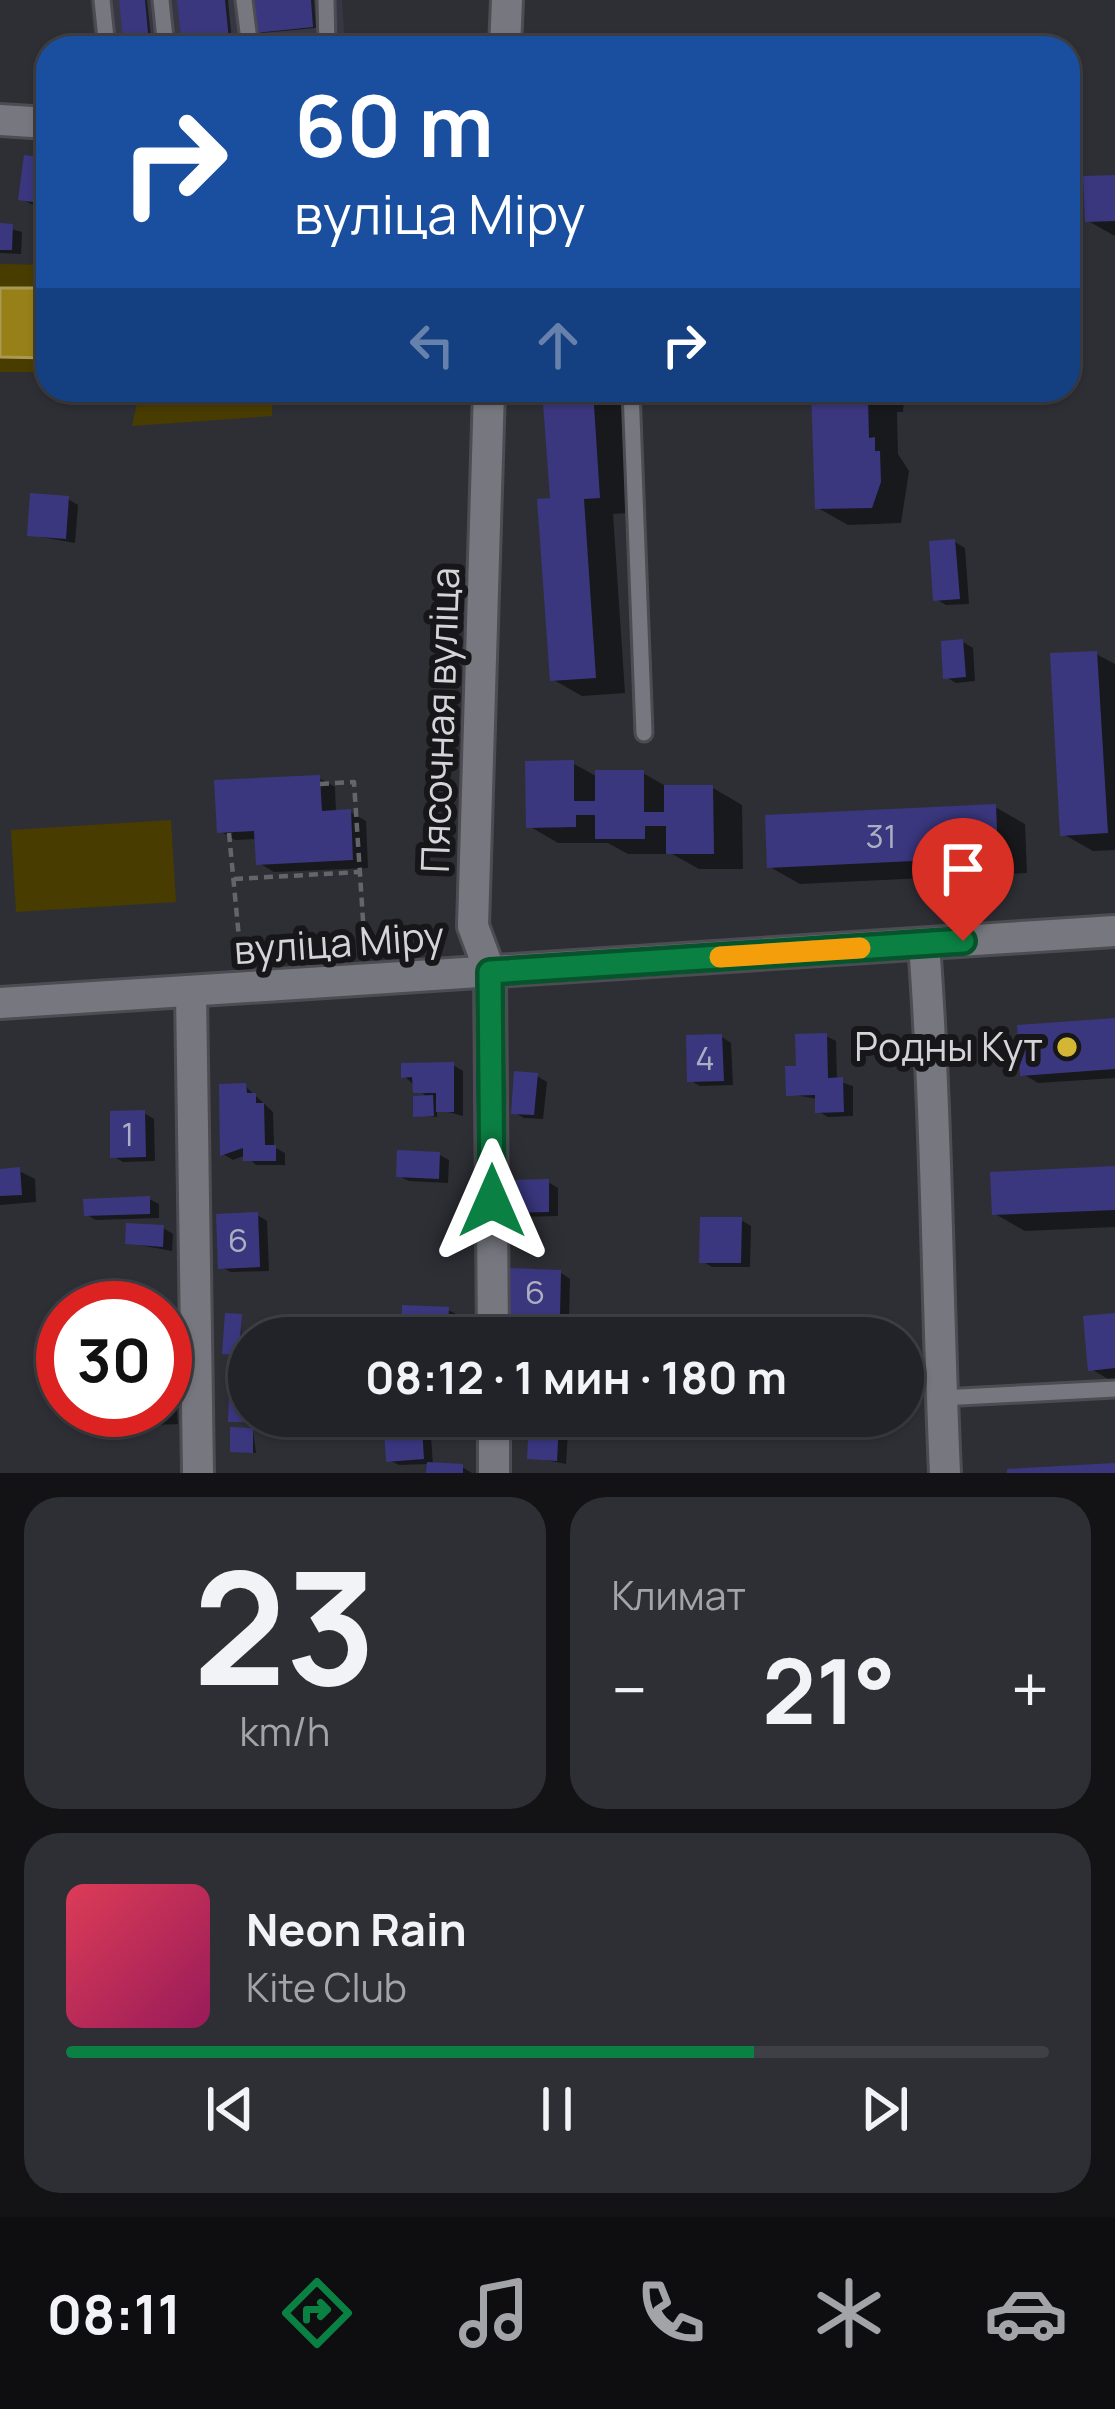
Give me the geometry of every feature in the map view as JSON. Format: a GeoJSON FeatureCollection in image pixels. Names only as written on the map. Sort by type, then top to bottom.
{"type":"FeatureCollection","features":[{"type":"Feature","properties":{"kind":"street"},"geometry":{"type":"LineString","coordinates":[[506,36],[507,0]]}},
{"type":"Feature","properties":{"kind":"street"},"geometry":{"type":"LineString","coordinates":[[0,120],[36,123]]}},
{"type":"Feature","properties":{"kind":"street","name":"Пясочная вуліца"},"geometry":{"type":"LineString","coordinates":[[489,402],[473,926],[490,972],[494,1317]]}},
{"type":"Feature","properties":{"kind":"street","name":"вуліца Міру"},"geometry":{"type":"LineString","coordinates":[[0,1004],[1115,931]]}},
{"type":"Feature","properties":{"kind":"street"},"geometry":{"type":"LineString","coordinates":[[924,944],[936,1116],[933,1220],[945,1473]]}},
{"type":"Feature","properties":{"kind":"street"},"geometry":{"type":"LineString","coordinates":[[191,992],[198,1473]]}},
{"type":"Feature","properties":{"kind":"street"},"geometry":{"type":"LineString","coordinates":[[494,1437],[494,1473]]}},
{"type":"Feature","properties":{"kind":"lane"},"geometry":{"type":"LineString","coordinates":[[103,0],[105,36]]}},
{"type":"Feature","properties":{"kind":"lane"},"geometry":{"type":"LineString","coordinates":[[161,0],[165,36]]}},
{"type":"Feature","properties":{"kind":"lane"},"geometry":{"type":"LineString","coordinates":[[244,0],[248,36]]}},
{"type":"Feature","properties":{"kind":"lane"},"geometry":{"type":"LineString","coordinates":[[326,0],[326,36]]}},
{"type":"Feature","properties":{"kind":"lane"},"geometry":{"type":"LineString","coordinates":[[631,402],[644,733]]}},
{"type":"Feature","properties":{"kind":"lane"},"geometry":{"type":"LineString","coordinates":[[941,1398],[1115,1389]]}},
{"type":"Feature","properties":{"kind":"path"},"geometry":{"type":"LineString","coordinates":[[320,784],[354,782],[367,980]]}},
{"type":"Feature","properties":{"kind":"path"},"geometry":{"type":"LineString","coordinates":[[229,833],[244,988]]}},
{"type":"Feature","properties":{"kind":"path"},"geometry":{"type":"LineString","coordinates":[[233,879],[359,872]]}},
{"type":"Feature","properties":{"kind":"shaded area"},"geometry":{"type":"Polygon","coordinates":[[[90,0],[342,0],[344,36],[94,36],[90,0]]]}},
{"type":"Feature","properties":{"kind":"shaded area"},"geometry":{"type":"Polygon","coordinates":[[[0,264],[36,265],[36,372],[0,372],[0,264]]]}},
{"type":"Feature","properties":{"kind":"shaded area"},"geometry":{"type":"Polygon","coordinates":[[[0,288],[36,288],[36,358],[0,357],[0,288]]]}},
{"type":"Feature","properties":{"kind":"shaded area"},"geometry":{"type":"Polygon","coordinates":[[[137,402],[273,402],[272,416],[132,426],[137,402]]]}},
{"type":"Feature","properties":{"kind":"shaded area"},"geometry":{"type":"Polygon","coordinates":[[[171,820],[176,902],[16,912],[11,830],[171,820]]]}},
{"type":"Feature","properties":{"kind":"building"},"geometry":{"type":"Polygon","coordinates":[[[119,0],[145,0],[148,36],[123,36],[119,0]]]}},
{"type":"Feature","properties":{"kind":"building"},"geometry":{"type":"Polygon","coordinates":[[[177,0],[225,0],[229,36],[181,36],[177,0]]]}},
{"type":"Feature","properties":{"kind":"building"},"geometry":{"type":"Polygon","coordinates":[[[252,0],[311,0],[313,27],[255,33],[252,0]]]}},
{"type":"Feature","properties":{"kind":"building"},"geometry":{"type":"Polygon","coordinates":[[[24,155],[36,157],[36,202],[18,200],[24,155]]]}},
{"type":"Feature","properties":{"kind":"building"},"geometry":{"type":"Polygon","coordinates":[[[1115,175],[1115,221],[1085,222],[1083,176],[1115,175]]]}},
{"type":"Feature","properties":{"kind":"building"},"geometry":{"type":"Polygon","coordinates":[[[0,223],[13,224],[12,250],[0,250],[0,223]]]}},
{"type":"Feature","properties":{"kind":"building"},"geometry":{"type":"Polygon","coordinates":[[[543,402],[594,402],[600,498],[584,499],[596,678],[550,681],[537,499],[550,498],[543,402]]]}},
{"type":"Feature","properties":{"kind":"building"},"geometry":{"type":"Polygon","coordinates":[[[811,402],[868,402],[869,438],[875,437],[875,451],[880,451],[881,482],[872,508],[815,509],[811,402]]]}},
{"type":"Feature","properties":{"kind":"building"},"geometry":{"type":"Polygon","coordinates":[[[30,493],[69,496],[66,539],[27,536],[30,493]]]}},
{"type":"Feature","properties":{"kind":"building"},"geometry":{"type":"Polygon","coordinates":[[[955,539],[960,599],[933,601],[929,541],[955,539]]]}},
{"type":"Feature","properties":{"kind":"building"},"geometry":{"type":"Polygon","coordinates":[[[963,639],[966,677],[943,679],[941,641],[963,639]]]}},
{"type":"Feature","properties":{"kind":"building"},"geometry":{"type":"Polygon","coordinates":[[[1097,651],[1108,833],[1060,836],[1050,653],[1097,651]]]}},
{"type":"Feature","properties":{"kind":"building"},"geometry":{"type":"Polygon","coordinates":[[[574,760],[574,801],[595,801],[595,770],[644,770],[644,812],[664,812],[664,785],[713,785],[714,854],[666,854],[666,826],[645,826],[645,839],[595,839],[595,815],[576,815],[576,827],[526,828],[525,761],[574,760]]]}},
{"type":"Feature","properties":{"kind":"building"},"geometry":{"type":"Polygon","coordinates":[[[320,775],[322,811],[351,809],[353,860],[256,865],[254,831],[217,833],[214,780],[320,775]]]}},
{"type":"Feature","properties":{"kind":"building"},"geometry":{"type":"Polygon","coordinates":[[[996,804],[998,857],[767,868],[765,815],[996,804]]]}},
{"type":"Feature","properties":{"kind":"building","name":"Родны Кут"},"geometry":{"type":"Polygon","coordinates":[[[1115,1018],[1115,1069],[1020,1076],[1017,1025],[1115,1018]]]}},
{"type":"Feature","properties":{"kind":"building"},"geometry":{"type":"Polygon","coordinates":[[[827,1033],[828,1078],[843,1077],[844,1112],[815,1113],[815,1095],[786,1096],[785,1066],[796,1066],[795,1034],[827,1033]]]}},
{"type":"Feature","properties":{"kind":"building"},"geometry":{"type":"Polygon","coordinates":[[[722,1034],[724,1081],[687,1082],[686,1035],[722,1034]]]}},
{"type":"Feature","properties":{"kind":"building"},"geometry":{"type":"Polygon","coordinates":[[[454,1062],[454,1112],[436,1112],[436,1093],[413,1093],[412,1077],[401,1078],[401,1063],[454,1062]]]}},
{"type":"Feature","properties":{"kind":"building"},"geometry":{"type":"Polygon","coordinates":[[[514,1071],[538,1073],[534,1115],[511,1114],[514,1071]]]}},
{"type":"Feature","properties":{"kind":"building"},"geometry":{"type":"Polygon","coordinates":[[[246,1083],[247,1093],[256,1093],[256,1103],[264,1103],[265,1145],[276,1145],[276,1161],[243,1161],[243,1148],[220,1156],[219,1084],[246,1083]]]}},
{"type":"Feature","properties":{"kind":"building"},"geometry":{"type":"Polygon","coordinates":[[[433,1095],[434,1116],[413,1117],[413,1096],[433,1095]]]}},
{"type":"Feature","properties":{"kind":"building"},"geometry":{"type":"Polygon","coordinates":[[[145,1110],[146,1157],[110,1158],[110,1111],[145,1110]]]}},
{"type":"Feature","properties":{"kind":"building"},"geometry":{"type":"Polygon","coordinates":[[[397,1150],[440,1152],[439,1179],[396,1177],[397,1150]]]}},
{"type":"Feature","properties":{"kind":"building"},"geometry":{"type":"Polygon","coordinates":[[[1115,1166],[1115,1210],[992,1215],[990,1172],[1115,1166]]]}},
{"type":"Feature","properties":{"kind":"building"},"geometry":{"type":"Polygon","coordinates":[[[20,1167],[22,1195],[0,1196],[0,1169],[20,1167]]]}},
{"type":"Feature","properties":{"kind":"building"},"geometry":{"type":"Polygon","coordinates":[[[549,1179],[549,1212],[506,1213],[505,1180],[549,1179]]]}},
{"type":"Feature","properties":{"kind":"building"},"geometry":{"type":"Polygon","coordinates":[[[150,1196],[150,1214],[84,1216],[83,1199],[150,1196]]]}},
{"type":"Feature","properties":{"kind":"building"},"geometry":{"type":"Polygon","coordinates":[[[258,1212],[260,1267],[218,1269],[216,1214],[258,1212]]]}},
{"type":"Feature","properties":{"kind":"building"},"geometry":{"type":"Polygon","coordinates":[[[700,1217],[742,1217],[741,1263],[699,1263],[700,1217]]]}},
{"type":"Feature","properties":{"kind":"building"},"geometry":{"type":"Polygon","coordinates":[[[126,1223],[164,1225],[163,1247],[125,1244],[126,1223]]]}},
{"type":"Feature","properties":{"kind":"building"},"geometry":{"type":"Polygon","coordinates":[[[510,1268],[561,1270],[560,1317],[508,1314],[510,1268]]]}},
{"type":"Feature","properties":{"kind":"building"},"geometry":{"type":"Polygon","coordinates":[[[402,1305],[449,1307],[449,1317],[402,1317],[402,1305]]]}},
{"type":"Feature","properties":{"kind":"building"},"geometry":{"type":"Polygon","coordinates":[[[225,1313],[242,1314],[228,1317],[228,1354],[222,1354],[225,1313]]]}},
{"type":"Feature","properties":{"kind":"building"},"geometry":{"type":"Polygon","coordinates":[[[1115,1313],[1115,1368],[1088,1371],[1083,1316],[1115,1313]]]}},
{"type":"Feature","properties":{"kind":"building"},"geometry":{"type":"Polygon","coordinates":[[[230,1437],[253,1437],[253,1453],[230,1452],[230,1437]]]}},
{"type":"Feature","properties":{"kind":"building"},"geometry":{"type":"Polygon","coordinates":[[[384,1437],[423,1437],[424,1459],[386,1462],[384,1437]]]}},
{"type":"Feature","properties":{"kind":"building"},"geometry":{"type":"Polygon","coordinates":[[[528,1437],[558,1437],[557,1461],[527,1459],[528,1437]]]}},
{"type":"Feature","properties":{"kind":"building"},"geometry":{"type":"Polygon","coordinates":[[[427,1462],[463,1464],[463,1473],[426,1473],[427,1462]]]}},
{"type":"Feature","properties":{"kind":"building"},"geometry":{"type":"Polygon","coordinates":[[[1115,1463],[1115,1473],[1007,1473],[1007,1469],[1115,1463]]]}},
{"type":"Feature","properties":{"kind":"slow traffic"},"geometry":{"type":"LineString","coordinates":[[720,957],[860,948]]}},
{"type":"Feature","properties":{"kind":"place","name":"Родны Кут"},"geometry":{"type":"Point","coordinates":[1067,1047]}},
{"type":"Feature","properties":{"kind":"route"},"geometry":{"type":"LineString","coordinates":[[492,1201],[490,972],[963,941]]}}]}
